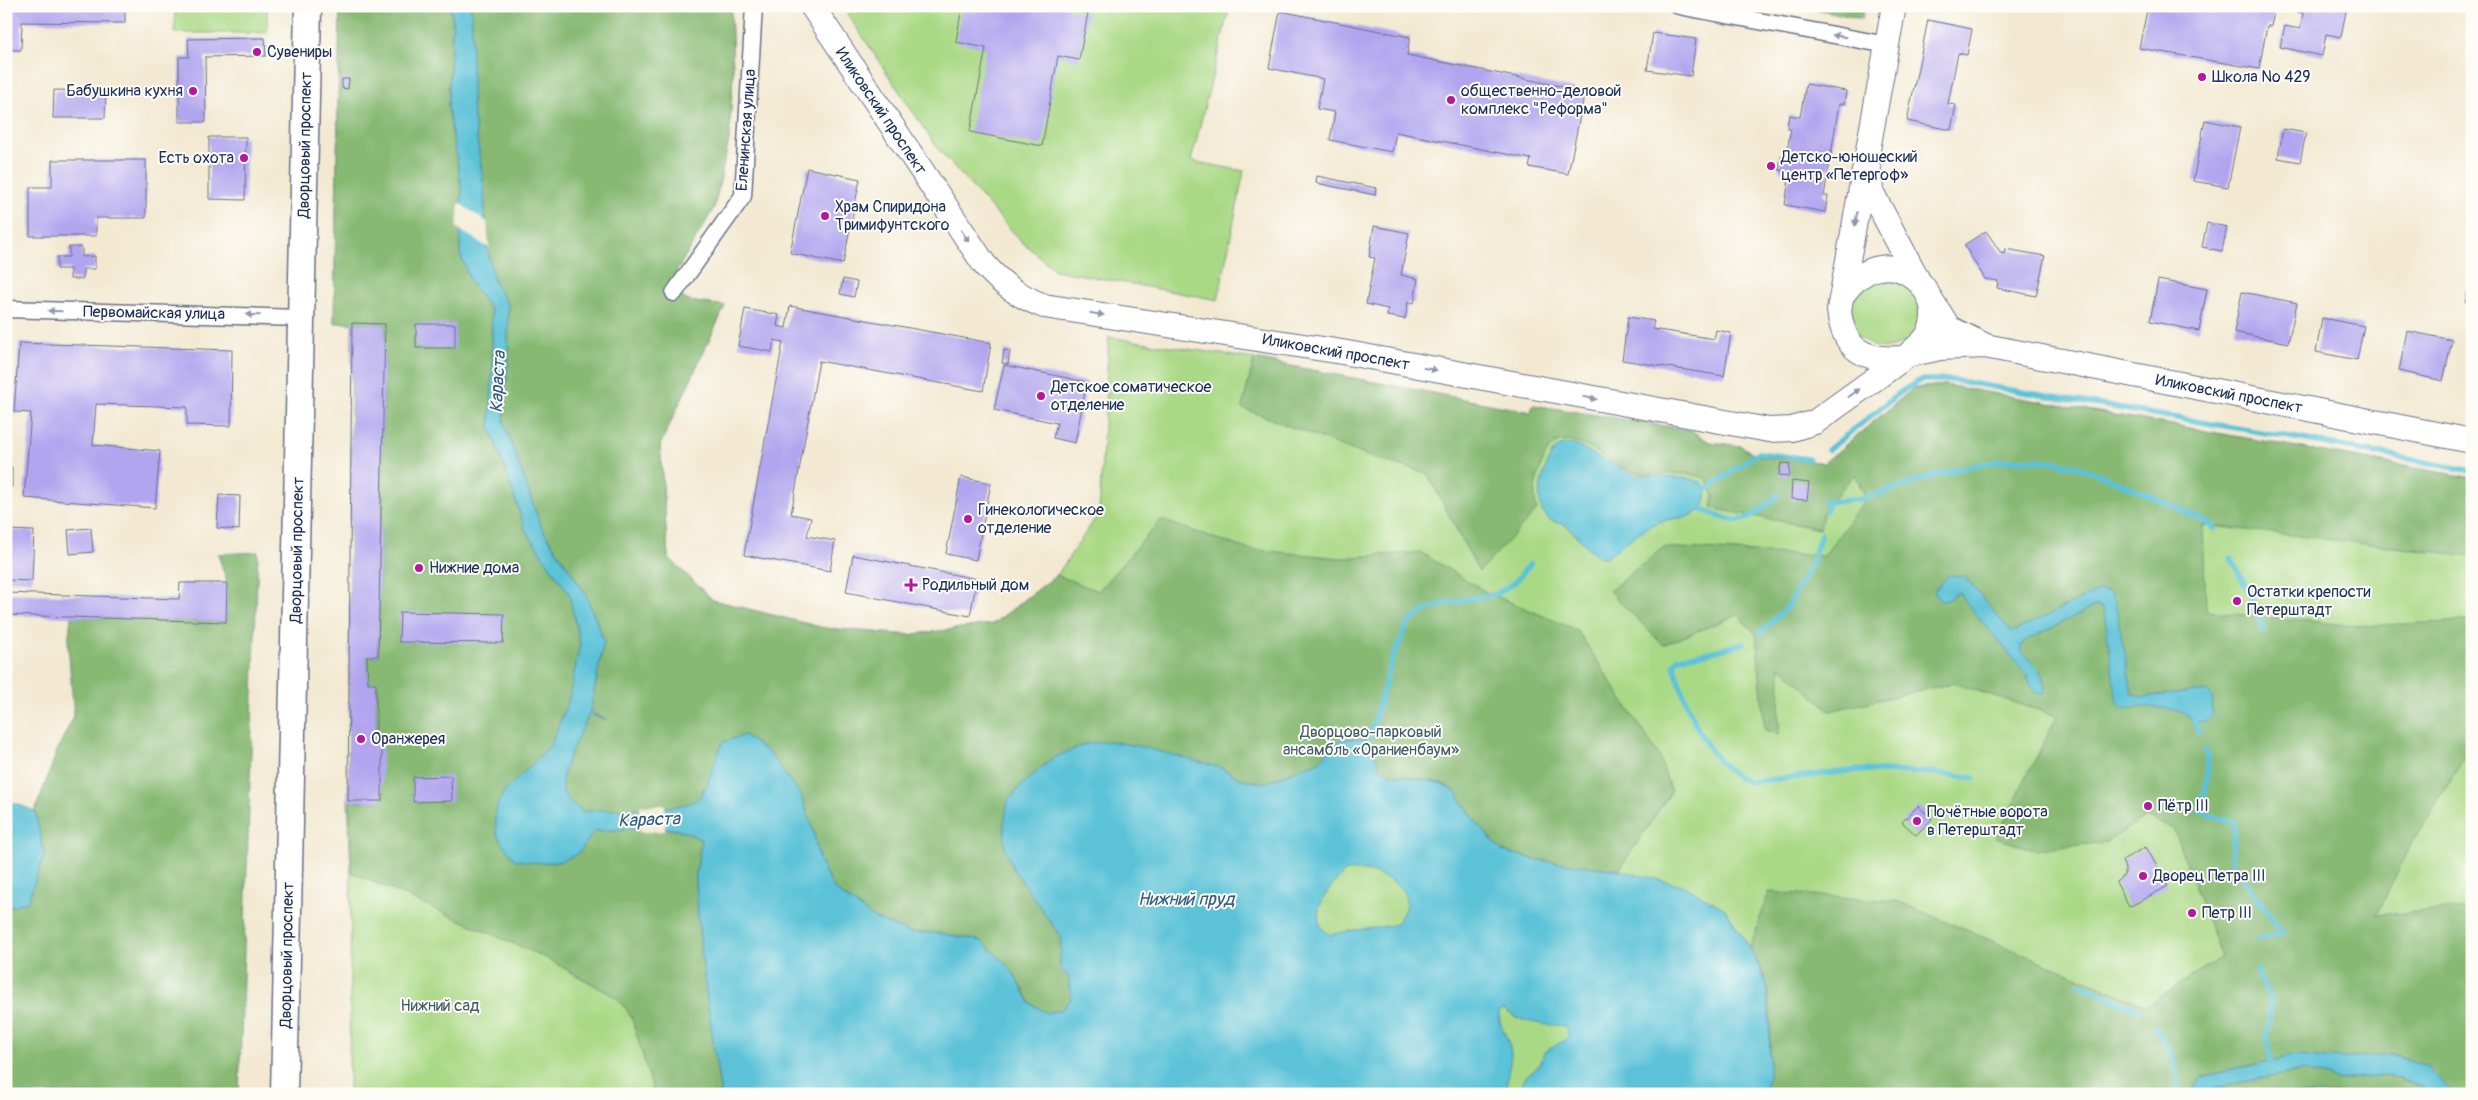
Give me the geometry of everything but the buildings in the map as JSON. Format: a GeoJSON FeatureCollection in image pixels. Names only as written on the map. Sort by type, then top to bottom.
{"type":"FeatureCollection","features":[{"type":"Feature","properties":{"kind":"main road","name":"Дворцовый проспект"},"geometry":{"type":"LineString","coordinates":[[284,1094],[308,6]]}},
{"type":"Feature","properties":{"kind":"main road","name":"Иликовский проспект"},"geometry":{"type":"LineString","coordinates":[[812,6],[984,264],[999,282],[1016,294],[1044,306],[1342,352],[1769,430],[1792,429],[1815,422],[1904,357],[1940,348],[1985,346],[2472,441]]}},
{"type":"Feature","properties":{"kind":"main road"},"geometry":{"type":"LineString","coordinates":[[1867,154],[1871,191],[1931,301],[1932,319],[1926,338],[1904,357],[1883,360],[1858,352],[1840,326],[1842,301],[1867,154],[1894,6]]}},
{"type":"Feature","properties":{"kind":"main road"},"geometry":{"type":"LineString","coordinates":[[1842,301],[1853,280],[1866,271],[1885,267],[1900,269],[1919,280]]}},
{"type":"Feature","properties":{"kind":"main road","name":"Иликовский проспект"},"geometry":{"type":"LineString","coordinates":[[1919,280],[1949,328],[1985,346]]}},
{"type":"Feature","properties":{"kind":"street","name":"Еленинская улица"},"geometry":{"type":"LineString","coordinates":[[674,293],[743,196],[754,6]]}},
{"type":"Feature","properties":{"kind":"street"},"geometry":{"type":"LineString","coordinates":[[1678,6],[1887,44]]}},
{"type":"Feature","properties":{"kind":"street","name":"Первомайская улица"},"geometry":{"type":"LineString","coordinates":[[6,309],[301,318]]}},
{"type":"Feature","properties":{"kind":"green space"},"geometry":{"type":"Polygon","coordinates":[[[175,6],[267,6],[267,33],[175,33],[175,6]]]}},
{"type":"Feature","properties":{"kind":"green space","name":"Дворцово-парковый ансамбль «Ораниенбаум»"},"geometry":{"type":"Polygon","coordinates":[[[340,6],[731,6],[733,74],[729,140],[714,208],[667,287],[688,301],[725,306],[660,445],[668,557],[713,600],[824,628],[909,635],[993,624],[1057,575],[1099,513],[1109,337],[1254,359],[1531,412],[1533,405],[1690,430],[1709,442],[1741,446],[1756,456],[1824,463],[1914,388],[1945,385],[2472,478],[2472,1094],[349,1094],[351,872],[348,801],[352,323],[334,323],[340,6]]]}},
{"type":"Feature","properties":{"kind":"green space"},"geometry":{"type":"Polygon","coordinates":[[[340,6],[450,6],[453,18],[448,108],[462,189],[460,253],[470,281],[491,310],[493,360],[490,426],[526,531],[569,594],[580,643],[569,699],[551,745],[505,791],[498,802],[495,818],[590,836],[595,831],[664,828],[690,834],[701,840],[696,876],[697,908],[721,1094],[654,1094],[632,1019],[625,1007],[615,997],[546,958],[351,872],[350,801],[382,801],[376,741],[376,684],[368,683],[367,656],[378,656],[385,324],[334,323],[340,6]]]}},
{"type":"Feature","properties":{"kind":"green space"},"geometry":{"type":"Polygon","coordinates":[[[470,6],[731,6],[733,74],[729,140],[714,208],[667,287],[688,301],[725,306],[660,445],[668,557],[712,600],[824,628],[909,635],[993,624],[1057,575],[1098,591],[1161,520],[1247,549],[1341,558],[1420,552],[1486,592],[1577,630],[1659,755],[1671,792],[1619,870],[1537,860],[1502,851],[1476,822],[1456,792],[1441,783],[1391,774],[1379,767],[1368,739],[1341,739],[1319,761],[1265,783],[1241,779],[1222,768],[1053,758],[1026,781],[1008,800],[1014,870],[1061,937],[1060,968],[1068,976],[1071,999],[1062,1009],[1047,1013],[1030,1003],[1023,988],[982,941],[938,933],[911,933],[875,919],[834,889],[820,862],[813,830],[704,788],[700,797],[695,802],[671,808],[594,810],[585,812],[572,804],[566,798],[563,791],[563,773],[589,714],[602,718],[590,712],[604,641],[585,593],[541,527],[504,423],[508,360],[508,306],[494,281],[486,243],[484,186],[472,106],[470,6]]]}},
{"type":"Feature","properties":{"kind":"green space"},"geometry":{"type":"Polygon","coordinates":[[[842,6],[1230,6],[1191,161],[1244,171],[1218,300],[1055,270],[1021,241],[938,149],[842,6]]]}},
{"type":"Feature","properties":{"kind":"green space"},"geometry":{"type":"Polygon","coordinates":[[[1802,6],[1865,6],[1862,19],[1802,6]]]}},
{"type":"Feature","properties":{"kind":"green space"},"geometry":{"type":"Polygon","coordinates":[[[1885,278],[1904,284],[1914,294],[1920,313],[1914,332],[1904,342],[1885,348],[1866,342],[1856,332],[1850,313],[1856,294],[1866,284],[1885,278]]]}},
{"type":"Feature","properties":{"kind":"green space"},"geometry":{"type":"Polygon","coordinates":[[[1254,359],[1531,412],[1533,405],[1690,430],[1709,442],[1741,446],[1756,456],[1824,463],[1914,388],[1945,385],[2472,478],[2472,556],[2203,525],[2206,611],[2358,626],[2472,621],[2472,717],[2468,751],[2407,852],[2377,915],[2472,908],[2472,1094],[2454,1094],[2426,1066],[2393,1054],[2342,1059],[2296,1055],[2202,1077],[2189,1094],[1763,1094],[1770,1054],[1770,1009],[1765,979],[1750,948],[1769,892],[1897,901],[2147,1006],[2221,957],[2173,828],[2146,817],[2106,842],[2035,850],[1996,838],[2057,716],[1953,683],[1830,711],[1780,666],[1779,734],[1765,730],[1756,634],[1738,615],[1663,645],[1609,591],[1664,547],[1824,556],[1866,498],[1855,474],[1824,509],[1820,529],[1712,508],[1714,496],[1707,479],[1690,474],[1638,473],[1626,469],[1584,446],[1571,442],[1559,442],[1549,450],[1539,472],[1535,493],[1537,510],[1479,572],[1427,473],[1370,457],[1242,408],[1254,359]]]}},
{"type":"Feature","properties":{"kind":"green space"},"geometry":{"type":"Polygon","coordinates":[[[258,552],[239,1094],[6,1094],[6,908],[28,901],[44,855],[35,811],[59,746],[74,716],[68,644],[71,617],[226,622],[227,583],[218,554],[258,552]]]}},
{"type":"Feature","properties":{"kind":"green space"},"geometry":{"type":"Polygon","coordinates":[[[2303,1071],[2339,1080],[2387,1075],[2422,1086],[2429,1094],[2210,1094],[2214,1087],[2303,1071]]]}},
{"type":"Feature","properties":{"kind":"water","name":"Нижний пруд"},"geometry":{"type":"Polygon","coordinates":[[[450,6],[470,6],[472,13],[472,106],[484,186],[486,243],[494,281],[508,306],[508,360],[504,423],[541,527],[585,593],[604,641],[590,712],[608,720],[589,714],[566,763],[562,783],[563,791],[572,804],[585,812],[668,807],[694,801],[701,796],[704,790],[723,742],[744,735],[768,752],[801,795],[813,830],[820,862],[834,889],[875,919],[911,933],[938,933],[982,941],[1011,969],[1030,1003],[1047,1013],[1062,1009],[1071,999],[1068,976],[1060,968],[1061,937],[1014,870],[1005,849],[1004,824],[1008,800],[1026,781],[1053,758],[1086,744],[1109,741],[1143,747],[1222,768],[1241,779],[1265,783],[1319,761],[1341,739],[1369,739],[1380,767],[1391,774],[1441,783],[1456,792],[1476,822],[1502,851],[1537,860],[1619,870],[1682,885],[1725,909],[1750,948],[1766,982],[1770,1027],[1769,1076],[1763,1094],[721,1094],[697,908],[696,876],[701,840],[690,834],[664,828],[595,831],[580,851],[571,857],[555,862],[539,863],[515,860],[496,832],[495,818],[498,802],[505,791],[551,745],[569,699],[580,643],[569,594],[526,531],[490,426],[493,360],[491,310],[470,281],[460,253],[462,189],[448,108],[453,19],[450,6]],[[1346,871],[1332,885],[1321,903],[1319,921],[1323,929],[1331,935],[1396,924],[1406,906],[1403,891],[1392,881],[1372,872],[1346,871]],[[1504,1009],[1499,1011],[1499,1016],[1511,1053],[1507,1084],[1508,1089],[1513,1092],[1518,1089],[1525,1077],[1536,1069],[1546,1051],[1569,1038],[1565,1026],[1541,1024],[1525,1020],[1504,1009]]]}},
{"type":"Feature","properties":{"kind":"water"},"geometry":{"type":"Polygon","coordinates":[[[1566,444],[1575,445],[1634,475],[1693,479],[1702,483],[1707,489],[1704,504],[1694,515],[1654,524],[1632,537],[1606,557],[1600,557],[1569,528],[1546,516],[1540,504],[1541,483],[1548,461],[1557,448],[1566,444]]]}},
{"type":"Feature","properties":{"kind":"water"},"geometry":{"type":"Polygon","coordinates":[[[1949,575],[1966,578],[2010,631],[2015,631],[2100,590],[2110,592],[2115,602],[2132,693],[2141,697],[2207,691],[2212,697],[2213,715],[2206,722],[2195,721],[2180,712],[2170,709],[2119,707],[2116,698],[2104,611],[2100,606],[2095,606],[2025,641],[2021,646],[2021,651],[2039,670],[2044,680],[2044,694],[2034,692],[2026,674],[1958,592],[1948,600],[1941,601],[1934,591],[1949,575]]]}},
{"type":"Feature","properties":{"kind":"water"},"geometry":{"type":"Polygon","coordinates":[[[6,800],[35,811],[44,855],[28,901],[6,908],[6,800]]]}},
{"type":"Feature","properties":{"kind":"water"},"geometry":{"type":"Polygon","coordinates":[[[2393,1054],[2426,1066],[2454,1094],[2429,1094],[2422,1086],[2387,1075],[2339,1080],[2303,1071],[2214,1087],[2210,1094],[2189,1094],[2202,1077],[2296,1055],[2342,1059],[2393,1054]]]}},
{"type":"Feature","properties":{"kind":"pier"},"geometry":{"type":"Polygon","coordinates":[[[459,203],[487,222],[489,248],[457,228],[459,203]]]}},
{"type":"Feature","properties":{"kind":"pier"},"geometry":{"type":"Polygon","coordinates":[[[665,805],[665,831],[640,832],[640,806],[665,805]]]}},
{"type":"Feature","properties":{"kind":"waterway"},"geometry":{"type":"LineString","coordinates":[[1828,450],[1902,391],[1921,380],[1952,380],[2308,440],[2472,471]]}},
{"type":"Feature","properties":{"kind":"waterway"},"geometry":{"type":"LineString","coordinates":[[1701,490],[1707,489],[1758,453],[1809,459]]}},
{"type":"Feature","properties":{"kind":"waterway"},"geometry":{"type":"LineString","coordinates":[[1824,501],[1852,500],[1866,497],[1933,476],[1996,462],[2012,460],[2044,461],[2080,468],[2109,479],[2167,503],[2214,526],[2214,529]]}},
{"type":"Feature","properties":{"kind":"waterway"},"geometry":{"type":"LineString","coordinates":[[1702,509],[1727,519],[1743,520],[1751,517],[1778,495]]}},
{"type":"Feature","properties":{"kind":"waterway"},"geometry":{"type":"LineString","coordinates":[[1826,511],[1829,501]]}},
{"type":"Feature","properties":{"kind":"waterway"},"geometry":{"type":"LineString","coordinates":[[1760,633],[1788,606],[1811,565],[1821,534]]}},
{"type":"Feature","properties":{"kind":"waterway"},"geometry":{"type":"LineString","coordinates":[[2231,558],[2249,593],[2264,631]]}},
{"type":"Feature","properties":{"kind":"waterway"},"geometry":{"type":"LineString","coordinates":[[1369,739],[1392,660],[1408,623],[1426,610],[1447,603],[1496,594],[1515,582],[1530,564]]}},
{"type":"Feature","properties":{"kind":"waterway"},"geometry":{"type":"LineString","coordinates":[[1744,643],[1678,658],[1674,665],[1684,698],[1700,733],[1721,763],[1734,774],[1749,782],[1859,770],[1935,773],[1974,778]]}},
{"type":"Feature","properties":{"kind":"waterway"},"geometry":{"type":"LineString","coordinates":[[2195,721],[2198,732]]}},
{"type":"Feature","properties":{"kind":"waterway"},"geometry":{"type":"LineString","coordinates":[[2205,750],[2208,765],[2207,780],[2199,810],[2235,824],[2231,863],[2283,933],[2259,939]]}},
{"type":"Feature","properties":{"kind":"waterway"},"geometry":{"type":"LineString","coordinates":[[2258,969],[2259,979],[2268,992],[2271,1005],[2267,1035],[2271,1060]]}},
{"type":"Feature","properties":{"kind":"waterway"},"geometry":{"type":"LineString","coordinates":[[2080,984],[2139,1011]]}},
{"type":"Feature","properties":{"kind":"waterway"},"geometry":{"type":"LineString","coordinates":[[2154,1027],[2173,1055],[2180,1094]]}},
{"type":"Feature","properties":{"kind":"place","name":"Сувениры"},"geometry":{"type":"Point","coordinates":[257,52]}},
{"type":"Feature","properties":{"kind":"place","name":"Школа № 429"},"geometry":{"type":"Point","coordinates":[2202,77]}},
{"type":"Feature","properties":{"kind":"place","name":"Бабушкина кухня"},"geometry":{"type":"Point","coordinates":[193,91]}},
{"type":"Feature","properties":{"kind":"place","name":"oбщеcтвенно-деловoй кoмплeкc \"Peфoрма\""},"geometry":{"type":"Point","coordinates":[1451,100]}},
{"type":"Feature","properties":{"kind":"place","name":"Есть охота"},"geometry":{"type":"Point","coordinates":[244,158]}},
{"type":"Feature","properties":{"kind":"place","name":"Детско-юношеский центр «Петергоф»"},"geometry":{"type":"Point","coordinates":[1771,166]}},
{"type":"Feature","properties":{"kind":"place","name":"Храм Спиридона Тримифунтского"},"geometry":{"type":"Point","coordinates":[825,216]}},
{"type":"Feature","properties":{"kind":"place","name":"Детское соматическое отделение"},"geometry":{"type":"Point","coordinates":[1041,396]}},
{"type":"Feature","properties":{"kind":"place","name":"Гинекологическое отделение"},"geometry":{"type":"Point","coordinates":[968,519]}},
{"type":"Feature","properties":{"kind":"place","name":"Нижние дома"},"geometry":{"type":"Point","coordinates":[419,568]}},
{"type":"Feature","properties":{"kind":"place","name":"Родильный дом"},"geometry":{"type":"Point","coordinates":[911,585]}},
{"type":"Feature","properties":{"kind":"place","name":"Остатки крепости Петерштадт"},"geometry":{"type":"Point","coordinates":[2237,601]}},
{"type":"Feature","properties":{"kind":"place","name":"Оранжерея"},"geometry":{"type":"Point","coordinates":[361,739]}},
{"type":"Feature","properties":{"kind":"place","name":"Пётр III"},"geometry":{"type":"Point","coordinates":[2148,806]}},
{"type":"Feature","properties":{"kind":"place","name":"Почётные ворота в Петерштадт"},"geometry":{"type":"Point","coordinates":[1917,821]}},
{"type":"Feature","properties":{"kind":"place","name":"Дворец Петра III"},"geometry":{"type":"Point","coordinates":[2143,876]}},
{"type":"Feature","properties":{"kind":"place","name":"Петр III"},"geometry":{"type":"Point","coordinates":[2192,913]}},
{"type":"Feature","properties":{"kind":"water label","name":"Караста"},"geometry":{"type":"Point","coordinates":[498,382]}},
{"type":"Feature","properties":{"kind":"water label","name":"Караста"},"geometry":{"type":"Point","coordinates":[649,820]}},
{"type":"Feature","properties":{"kind":"park label","name":"Нижний сад"},"geometry":{"type":"Point","coordinates":[440,1006]}}]}
